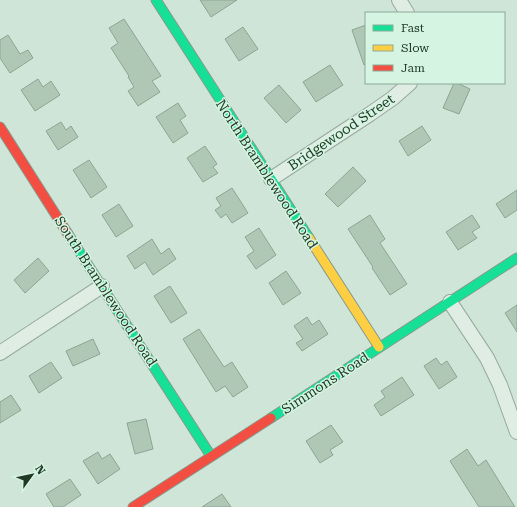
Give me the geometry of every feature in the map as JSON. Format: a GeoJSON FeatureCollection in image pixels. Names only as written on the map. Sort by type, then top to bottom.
{"type":"FeatureCollection","features":[{"type":"Feature","properties":{"kind":"street","name":"North Bramblewood Road"},"geometry":{"type":"LineString","coordinates":[[156,0],[380,347]]}},
{"type":"Feature","properties":{"kind":"street"},"geometry":{"type":"LineString","coordinates":[[399,0],[406,12]]}},
{"type":"Feature","properties":{"kind":"street","name":"Bridgewood Street"},"geometry":{"type":"LineString","coordinates":[[271,178],[370,114],[393,98],[409,84]]}},
{"type":"Feature","properties":{"kind":"street","name":"South Bramblewood Road"},"geometry":{"type":"LineString","coordinates":[[0,127],[212,456]]}},
{"type":"Feature","properties":{"kind":"street","name":"Simmons Road"},"geometry":{"type":"LineString","coordinates":[[133,507],[517,258]]}},
{"type":"Feature","properties":{"kind":"street"},"geometry":{"type":"LineString","coordinates":[[0,353],[102,286]]}},
{"type":"Feature","properties":{"kind":"street"},"geometry":{"type":"LineString","coordinates":[[450,302],[486,358],[500,385],[517,432]]}},
{"type":"Feature","properties":{"kind":"building"},"geometry":{"type":"Polygon","coordinates":[[[200,0],[237,0],[211,17],[200,0]]]}},
{"type":"Feature","properties":{"kind":"building"},"geometry":{"type":"Polygon","coordinates":[[[124,19],[161,76],[152,81],[160,92],[138,106],[128,91],[134,87],[128,77],[129,76],[111,48],[118,43],[109,28],[124,19]]]}},
{"type":"Feature","properties":{"kind":"building"},"geometry":{"type":"Polygon","coordinates":[[[365,25],[364,65],[352,30],[365,25]]]}},
{"type":"Feature","properties":{"kind":"building"},"geometry":{"type":"Polygon","coordinates":[[[243,27],[258,49],[239,61],[225,39],[243,27]]]}},
{"type":"Feature","properties":{"kind":"building"},"geometry":{"type":"Polygon","coordinates":[[[8,35],[20,54],[28,50],[33,58],[10,73],[0,58],[0,40],[8,35]]]}},
{"type":"Feature","properties":{"kind":"building"},"geometry":{"type":"Polygon","coordinates":[[[330,65],[343,85],[316,102],[303,82],[330,65]]]}},
{"type":"Feature","properties":{"kind":"building"},"geometry":{"type":"Polygon","coordinates":[[[38,79],[43,87],[51,81],[60,95],[35,111],[21,90],[38,79]]]}},
{"type":"Feature","properties":{"kind":"building"},"geometry":{"type":"Polygon","coordinates":[[[454,84],[459,84],[470,89],[459,114],[443,108],[454,84]]]}},
{"type":"Feature","properties":{"kind":"building"},"geometry":{"type":"Polygon","coordinates":[[[279,85],[301,110],[286,123],[264,98],[279,85]]]}},
{"type":"Feature","properties":{"kind":"building"},"geometry":{"type":"Polygon","coordinates":[[[178,103],[186,116],[180,120],[188,133],[173,143],[156,117],[178,103]]]}},
{"type":"Feature","properties":{"kind":"building"},"geometry":{"type":"Polygon","coordinates":[[[61,122],[66,130],[71,126],[78,137],[58,150],[46,131],[61,122]]]}},
{"type":"Feature","properties":{"kind":"building"},"geometry":{"type":"Polygon","coordinates":[[[422,126],[431,140],[408,156],[399,141],[422,126]]]}},
{"type":"Feature","properties":{"kind":"building"},"geometry":{"type":"Polygon","coordinates":[[[205,146],[217,164],[213,167],[218,173],[203,182],[187,158],[205,146]]]}},
{"type":"Feature","properties":{"kind":"building"},"geometry":{"type":"Polygon","coordinates":[[[89,160],[107,187],[91,198],[73,170],[89,160]]]}},
{"type":"Feature","properties":{"kind":"building"},"geometry":{"type":"Polygon","coordinates":[[[353,167],[366,181],[338,207],[325,194],[353,167]]]}},
{"type":"Feature","properties":{"kind":"building"},"geometry":{"type":"Polygon","coordinates":[[[232,188],[248,213],[232,223],[226,214],[221,218],[215,210],[221,206],[216,198],[232,188]]]}},
{"type":"Feature","properties":{"kind":"building"},"geometry":{"type":"Polygon","coordinates":[[[517,190],[517,210],[505,218],[496,204],[517,190]]]}},
{"type":"Feature","properties":{"kind":"building"},"geometry":{"type":"Polygon","coordinates":[[[119,204],[133,226],[116,237],[102,215],[119,204]]]}},
{"type":"Feature","properties":{"kind":"building"},"geometry":{"type":"Polygon","coordinates":[[[370,215],[385,239],[380,243],[407,284],[390,295],[348,229],[370,215]]]}},
{"type":"Feature","properties":{"kind":"building"},"geometry":{"type":"Polygon","coordinates":[[[472,215],[480,227],[472,232],[477,238],[458,250],[446,232],[472,215]]]}},
{"type":"Feature","properties":{"kind":"building"},"geometry":{"type":"Polygon","coordinates":[[[259,228],[276,255],[256,269],[247,256],[254,251],[245,237],[259,228]]]}},
{"type":"Feature","properties":{"kind":"building"},"geometry":{"type":"Polygon","coordinates":[[[152,239],[161,254],[169,248],[176,259],[153,275],[145,262],[135,269],[127,256],[152,239]]]}},
{"type":"Feature","properties":{"kind":"building"},"geometry":{"type":"Polygon","coordinates":[[[38,258],[49,271],[25,293],[14,280],[38,258]]]}},
{"type":"Feature","properties":{"kind":"building"},"geometry":{"type":"Polygon","coordinates":[[[286,271],[301,293],[283,305],[269,283],[286,271]]]}},
{"type":"Feature","properties":{"kind":"building"},"geometry":{"type":"Polygon","coordinates":[[[170,286],[187,313],[171,323],[154,296],[170,286]]]}},
{"type":"Feature","properties":{"kind":"building"},"geometry":{"type":"Polygon","coordinates":[[[517,305],[517,332],[505,313],[517,305]]]}},
{"type":"Feature","properties":{"kind":"building"},"geometry":{"type":"Polygon","coordinates":[[[307,317],[312,325],[319,320],[328,334],[302,351],[296,343],[303,339],[294,326],[307,317]]]}},
{"type":"Feature","properties":{"kind":"building"},"geometry":{"type":"Polygon","coordinates":[[[199,329],[224,367],[232,362],[248,387],[233,397],[225,386],[216,392],[183,339],[199,329]]]}},
{"type":"Feature","properties":{"kind":"building"},"geometry":{"type":"Polygon","coordinates":[[[93,339],[100,354],[73,366],[66,351],[93,339]]]}},
{"type":"Feature","properties":{"kind":"building"},"geometry":{"type":"Polygon","coordinates":[[[436,358],[441,365],[447,361],[457,377],[439,389],[424,366],[436,358]]]}},
{"type":"Feature","properties":{"kind":"building"},"geometry":{"type":"Polygon","coordinates":[[[51,362],[62,378],[39,393],[29,376],[51,362]]]}},
{"type":"Feature","properties":{"kind":"building"},"geometry":{"type":"Polygon","coordinates":[[[402,377],[414,395],[381,416],[374,405],[385,397],[381,391],[402,377]]]}},
{"type":"Feature","properties":{"kind":"building"},"geometry":{"type":"Polygon","coordinates":[[[11,395],[21,410],[0,423],[0,402],[11,395]]]}},
{"type":"Feature","properties":{"kind":"building"},"geometry":{"type":"Polygon","coordinates":[[[146,419],[153,449],[135,454],[127,423],[146,419]]]}},
{"type":"Feature","properties":{"kind":"building"},"geometry":{"type":"Polygon","coordinates":[[[331,425],[343,442],[330,450],[333,455],[320,463],[306,441],[331,425]]]}},
{"type":"Feature","properties":{"kind":"building"},"geometry":{"type":"Polygon","coordinates":[[[467,449],[478,466],[486,460],[515,507],[479,507],[450,461],[467,449]]]}},
{"type":"Feature","properties":{"kind":"building"},"geometry":{"type":"Polygon","coordinates":[[[98,452],[102,459],[110,454],[120,469],[98,484],[83,461],[98,452]]]}},
{"type":"Feature","properties":{"kind":"building"},"geometry":{"type":"Polygon","coordinates":[[[70,479],[81,495],[63,507],[54,507],[46,494],[70,479]]]}},
{"type":"Feature","properties":{"kind":"building"},"geometry":{"type":"Polygon","coordinates":[[[222,494],[231,507],[202,507],[222,494]]]}},
{"type":"Feature","properties":{"kind":"traffic: fast"},"geometry":{"type":"LineString","coordinates":[[156,0],[309,238]]}},
{"type":"Feature","properties":{"kind":"traffic: fast"},"geometry":{"type":"LineString","coordinates":[[68,234],[211,456]]}},
{"type":"Feature","properties":{"kind":"traffic: fast"},"geometry":{"type":"LineString","coordinates":[[271,418],[517,258]]}},
{"type":"Feature","properties":{"kind":"traffic: slow"},"geometry":{"type":"LineString","coordinates":[[309,238],[379,347]]}},
{"type":"Feature","properties":{"kind":"traffic: jam"},"geometry":{"type":"LineString","coordinates":[[0,127],[68,234]]}},
{"type":"Feature","properties":{"kind":"traffic: jam"},"geometry":{"type":"LineString","coordinates":[[133,507],[271,418]]}}]}
